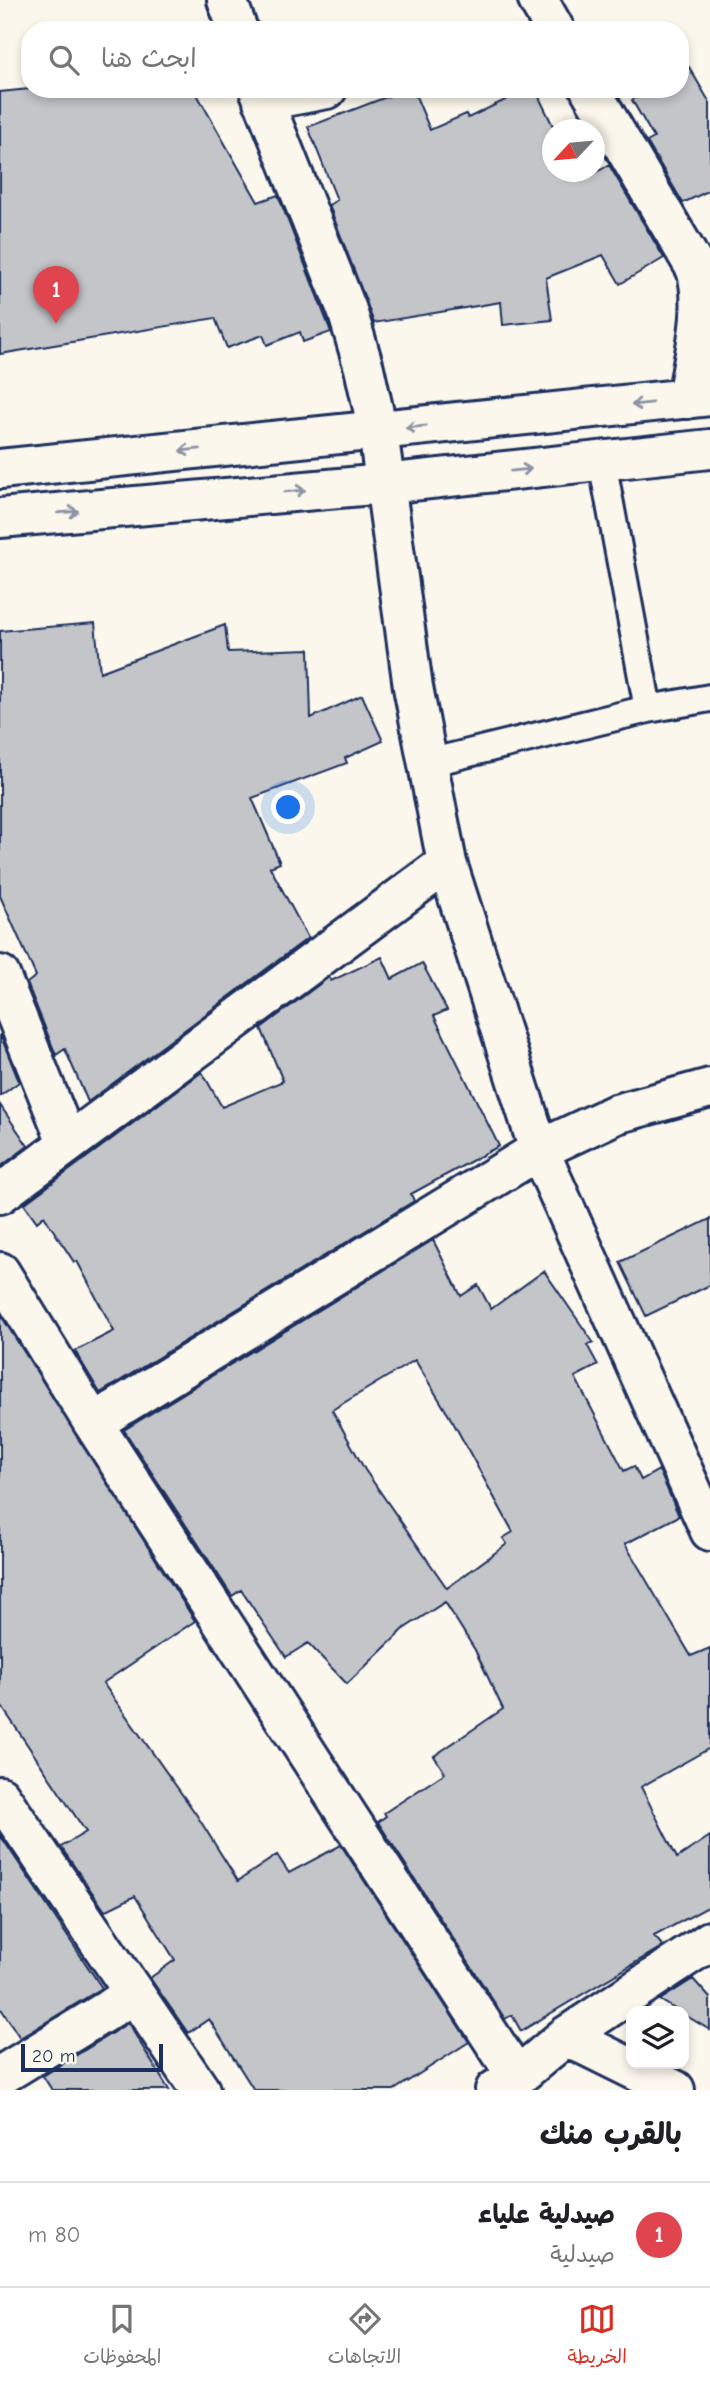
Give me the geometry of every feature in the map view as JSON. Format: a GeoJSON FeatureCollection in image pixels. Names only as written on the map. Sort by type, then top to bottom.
{"type":"FeatureCollection","features":[{"type":"Feature","properties":{"kind":"street"},"geometry":{"type":"LineString","coordinates":[[227,0],[235,21]]}},
{"type":"Feature","properties":{"kind":"street"},"geometry":{"type":"LineString","coordinates":[[538,0],[550,21]]}},
{"type":"Feature","properties":{"kind":"street"},"geometry":{"type":"LineString","coordinates":[[262,98],[347,310],[378,431],[413,687],[447,863],[539,1150],[710,1531]]}},
{"type":"Feature","properties":{"kind":"street"},"geometry":{"type":"LineString","coordinates":[[0,469],[699,398],[701,288],[696,269],[595,98]]}},
{"type":"Feature","properties":{"kind":"street"},"geometry":{"type":"LineString","coordinates":[[0,518],[384,484],[710,449]]}},
{"type":"Feature","properties":{"kind":"street"},"geometry":{"type":"LineString","coordinates":[[0,1194],[447,863]]}},
{"type":"Feature","properties":{"kind":"street"},"geometry":{"type":"LineString","coordinates":[[0,975],[68,1142]]}},
{"type":"Feature","properties":{"kind":"street"},"geometry":{"type":"LineString","coordinates":[[93,1423],[539,1150],[616,1114],[710,1088]]}},
{"type":"Feature","properties":{"kind":"street"},"geometry":{"type":"LineString","coordinates":[[0,1272],[506,2083],[566,2036],[710,1941]]}},
{"type":"Feature","properties":{"kind":"street"},"geometry":{"type":"LineString","coordinates":[[0,1796],[200,2090]]}},
{"type":"Feature","properties":{"kind":"street"},"geometry":{"type":"LineString","coordinates":[[0,2076],[134,1994]]}},
{"type":"Feature","properties":{"kind":"street"},"geometry":{"type":"LineString","coordinates":[[566,2036],[675,2090]]}},
{"type":"Feature","properties":{"kind":"lane"},"geometry":{"type":"LineString","coordinates":[[602,461],[648,709]]}},
{"type":"Feature","properties":{"kind":"lane"},"geometry":{"type":"LineString","coordinates":[[428,763],[648,709],[710,698]]}},
{"type":"Feature","properties":{"kind":"building"},"geometry":{"type":"Polygon","coordinates":[[[689,67],[710,103],[710,190],[683,203],[647,142],[654,138],[632,100],[689,98],[689,67]]]}},
{"type":"Feature","properties":{"kind":"building"},"geometry":{"type":"Polygon","coordinates":[[[21,90],[21,98],[199,98],[258,202],[278,195],[331,332],[303,342],[300,332],[267,345],[263,335],[227,348],[215,318],[0,354],[0,92],[21,90]]]}},
{"type":"Feature","properties":{"kind":"building"},"geometry":{"type":"Polygon","coordinates":[[[384,98],[417,98],[430,130],[466,114],[468,118],[509,98],[539,98],[550,119],[542,119],[542,182],[605,182],[605,167],[609,165],[664,258],[620,284],[603,255],[546,278],[552,320],[503,325],[501,302],[374,323],[329,205],[337,200],[308,127],[384,98]]]}},
{"type":"Feature","properties":{"kind":"building"},"geometry":{"type":"Polygon","coordinates":[[[95,623],[100,672],[225,625],[228,652],[309,649],[311,718],[362,695],[383,741],[345,758],[347,763],[252,798],[280,863],[270,867],[308,938],[88,1102],[65,1049],[56,1055],[27,983],[36,976],[0,896],[0,631],[95,623]]]}},
{"type":"Feature","properties":{"kind":"building"},"geometry":{"type":"Polygon","coordinates":[[[382,957],[392,979],[422,963],[447,1010],[434,1016],[499,1146],[411,1194],[414,1201],[100,1393],[75,1351],[114,1331],[77,1261],[74,1262],[44,1216],[37,1222],[24,1204],[202,1072],[222,1107],[283,1081],[261,1028],[329,977],[331,981],[382,957]]]}},
{"type":"Feature","properties":{"kind":"building"},"geometry":{"type":"Polygon","coordinates":[[[0,1034],[19,1082],[0,1096],[0,1034]]]}},
{"type":"Feature","properties":{"kind":"building"},"geometry":{"type":"Polygon","coordinates":[[[0,1105],[28,1146],[0,1167],[0,1105]]]}},
{"type":"Feature","properties":{"kind":"building"},"geometry":{"type":"Polygon","coordinates":[[[710,1219],[710,1285],[646,1316],[620,1262],[710,1219]]]}},
{"type":"Feature","properties":{"kind":"building"},"geometry":{"type":"Polygon","coordinates":[[[433,1240],[461,1296],[478,1285],[491,1309],[544,1271],[593,1342],[587,1345],[598,1365],[575,1377],[624,1471],[634,1466],[641,1480],[659,1470],[679,1516],[625,1544],[691,1656],[710,1648],[710,1748],[641,1787],[677,1858],[710,1836],[710,1906],[654,1936],[663,1946],[521,2031],[512,2015],[505,2019],[378,1822],[386,1816],[384,1813],[445,1773],[434,1756],[503,1709],[475,1650],[445,1602],[405,1628],[347,1684],[308,1643],[286,1657],[241,1590],[232,1596],[124,1430],[433,1240]],[[415,1360],[332,1410],[365,1470],[447,1588],[507,1544],[503,1538],[513,1532],[454,1424],[415,1360]]]}},
{"type":"Feature","properties":{"kind":"building"},"geometry":{"type":"Polygon","coordinates":[[[0,1314],[195,1621],[103,1683],[196,1814],[238,1881],[277,1855],[289,1873],[341,1845],[469,2042],[394,2090],[254,2090],[209,2019],[188,2033],[150,1978],[175,1960],[135,1896],[105,1911],[61,1847],[86,1832],[0,1704],[0,1314]]]}},
{"type":"Feature","properties":{"kind":"building"},"geometry":{"type":"Polygon","coordinates":[[[0,1835],[102,1988],[20,2038],[0,2007],[0,1835]]]}},
{"type":"Feature","properties":{"kind":"building"},"geometry":{"type":"Polygon","coordinates":[[[693,1979],[710,1998],[710,2030],[689,2017],[689,2006],[670,2006],[660,2000],[693,1979]]]}},
{"type":"Feature","properties":{"kind":"building"},"geometry":{"type":"Polygon","coordinates":[[[128,2023],[169,2090],[52,2090],[43,2076],[128,2023]]]}},
{"type":"Feature","properties":{"kind":"place","name":"صيدلية علياء"},"geometry":{"type":"Point","coordinates":[56,324]}}]}
